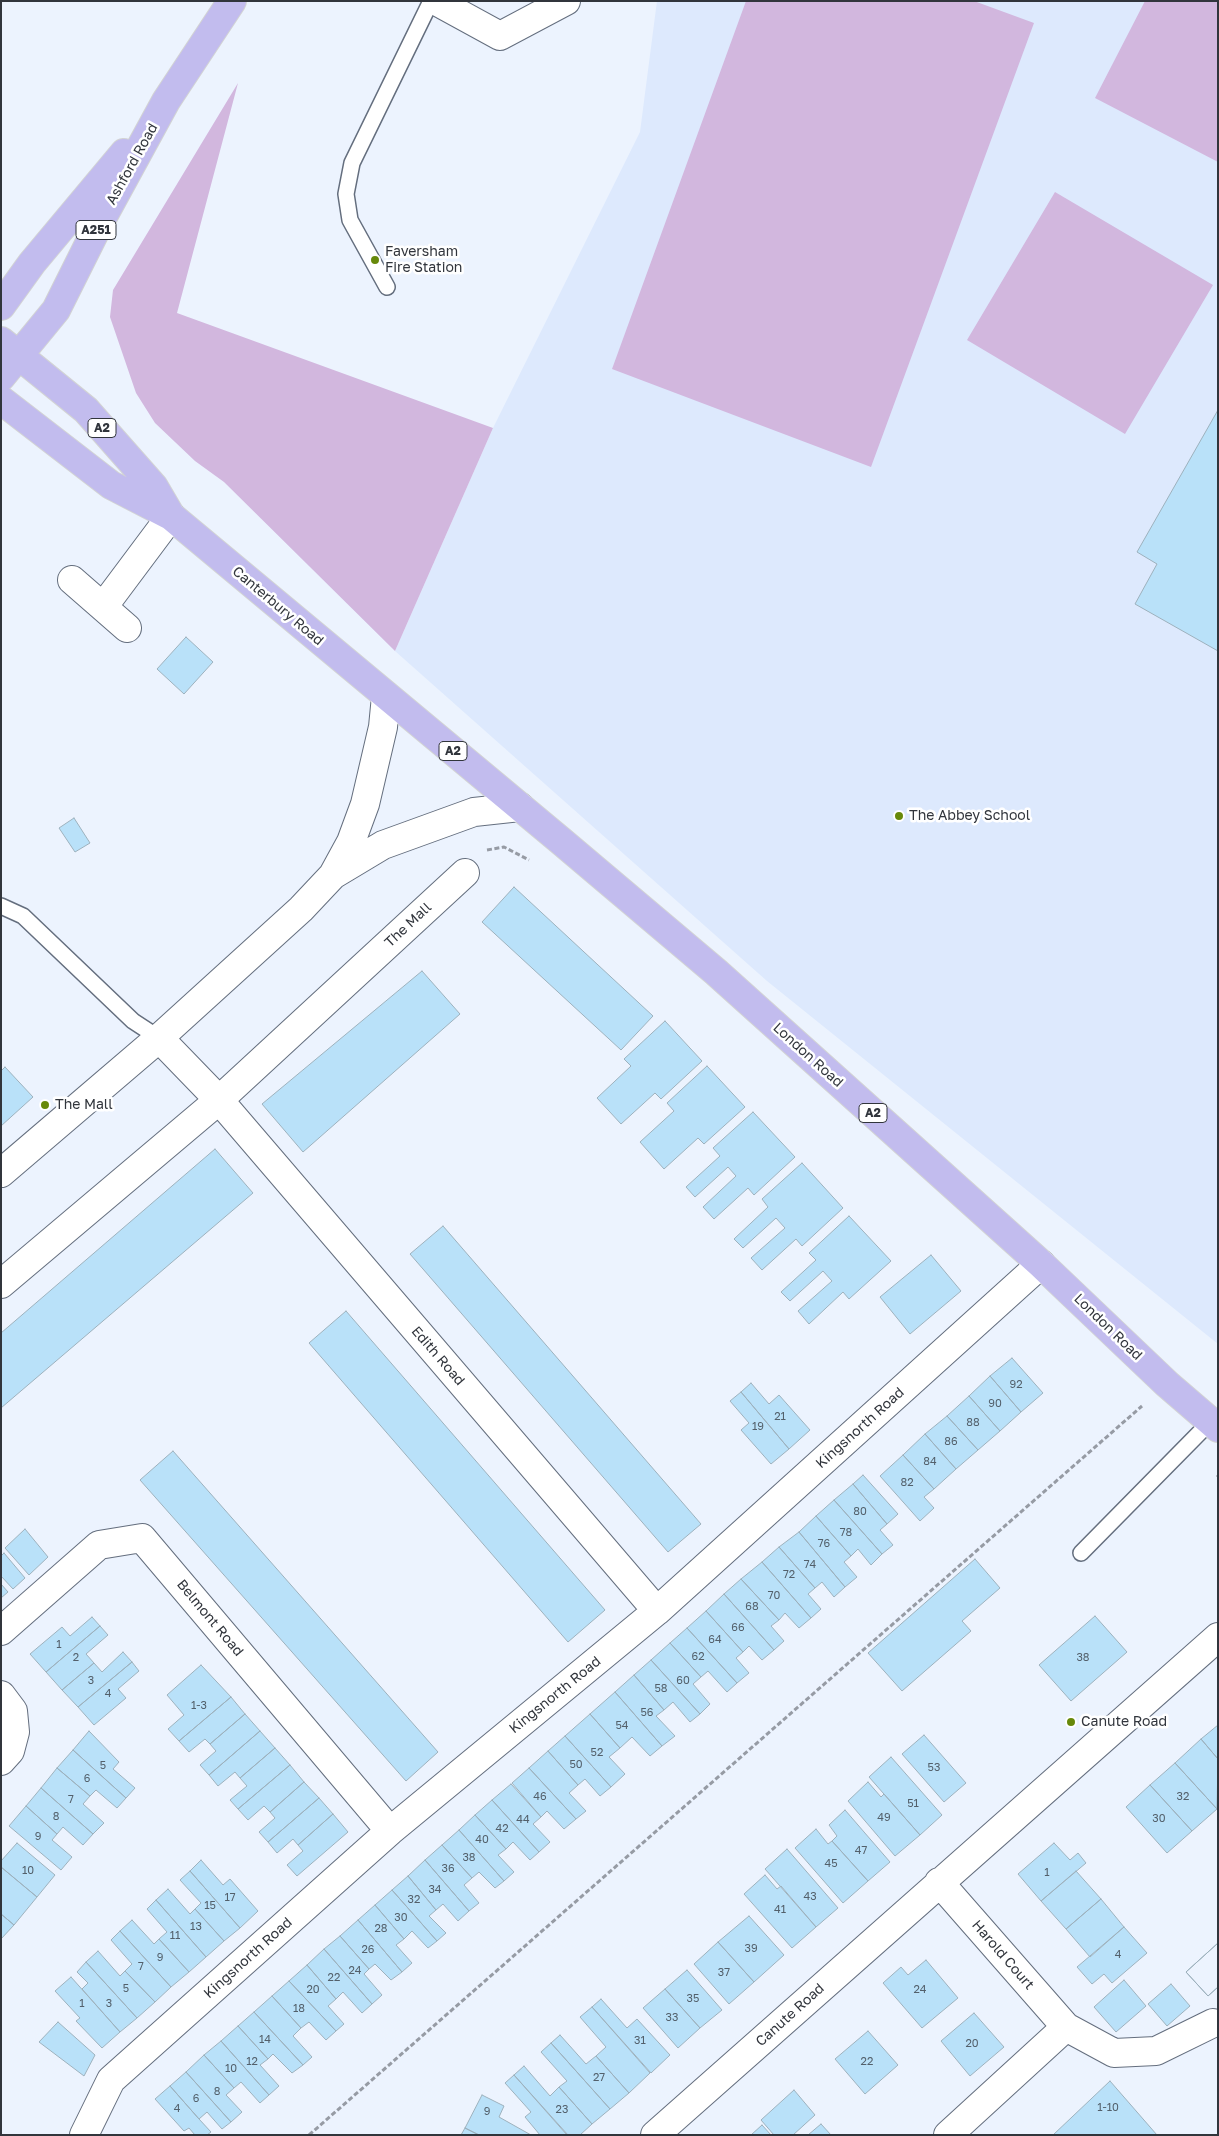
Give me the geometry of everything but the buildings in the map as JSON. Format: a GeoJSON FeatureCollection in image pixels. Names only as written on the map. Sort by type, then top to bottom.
{"type":"FeatureCollection","features":[{"type":"Feature","properties":{"kind":"main road","name":"Ashford Road"},"geometry":{"type":"LineString","coordinates":[[1,377],[10,348],[56,310],[100,222],[166,101],[232,1]]}},
{"type":"Feature","properties":{"kind":"main road","name":"Ashford Road"},"geometry":{"type":"LineString","coordinates":[[1,306],[32,263],[166,101]]}},
{"type":"Feature","properties":{"kind":"main road","name":"Canterbury Road"},"geometry":{"type":"LineString","coordinates":[[10,348],[86,410],[154,487],[171,516]]}},
{"type":"Feature","properties":{"kind":"main road","name":"Canterbury Road"},"geometry":{"type":"LineString","coordinates":[[1,400],[111,485],[171,516],[386,696]]}},
{"type":"Feature","properties":{"kind":"main road","name":"London Road"},"geometry":{"type":"LineString","coordinates":[[386,696],[716,972],[1041,1264],[1167,1384],[1216,1421]]}},
{"type":"Feature","properties":{"kind":"street"},"geometry":{"type":"LineString","coordinates":[[436,1],[500,36],[566,1]]}},
{"type":"Feature","properties":{"kind":"street"},"geometry":{"type":"LineString","coordinates":[[103,607],[171,516]]}},
{"type":"Feature","properties":{"kind":"street"},"geometry":{"type":"LineString","coordinates":[[72,580],[127,628]]}},
{"type":"Feature","properties":{"kind":"street"},"geometry":{"type":"LineString","coordinates":[[333,875],[351,842],[365,804],[384,727],[386,696]]}},
{"type":"Feature","properties":{"kind":"street"},"geometry":{"type":"LineString","coordinates":[[1,1173],[159,1038],[301,908],[333,875],[383,845],[474,812],[520,807]]}},
{"type":"Feature","properties":{"kind":"street","name":"The Mall"},"geometry":{"type":"LineString","coordinates":[[1,1284],[219,1100],[465,873]]}},
{"type":"Feature","properties":{"kind":"street"},"geometry":{"type":"LineString","coordinates":[[159,1038],[219,1100]]}},
{"type":"Feature","properties":{"kind":"street","name":"Edith Road"},"geometry":{"type":"LineString","coordinates":[[219,1100],[656,1611]]}},
{"type":"Feature","properties":{"kind":"street","name":"Kingsnorth Road"},"geometry":{"type":"LineString","coordinates":[[84,2135],[111,2080],[390,1831],[656,1611],[1041,1264]]}},
{"type":"Feature","properties":{"kind":"street","name":"Belmont Road"},"geometry":{"type":"LineString","coordinates":[[1,1631],[99,1545],[142,1538],[390,1831]]}},
{"type":"Feature","properties":{"kind":"street","name":"Canute Road"},"geometry":{"type":"LineString","coordinates":[[655,2135],[1218,1637]]}},
{"type":"Feature","properties":{"kind":"street"},"geometry":{"type":"LineString","coordinates":[[1,1695],[13,1711],[15,1732],[10,1751],[1,1761]]}},
{"type":"Feature","properties":{"kind":"street","name":"Harold Court"},"geometry":{"type":"LineString","coordinates":[[939,1882],[1066,2027],[1114,2053],[1156,2051],[1213,2023]]}},
{"type":"Feature","properties":{"kind":"street"},"geometry":{"type":"LineString","coordinates":[[948,2135],[1066,2027]]}},
{"type":"Feature","properties":{"kind":"lane"},"geometry":{"type":"LineString","coordinates":[[388,287],[350,220],[346,194],[352,163],[431,1]]}},
{"type":"Feature","properties":{"kind":"lane"},"geometry":{"type":"LineString","coordinates":[[1,906],[23,916],[133,1021],[159,1038]]}},
{"type":"Feature","properties":{"kind":"lane"},"geometry":{"type":"LineString","coordinates":[[1081,1552],[1178,1453],[1216,1421]]}},
{"type":"Feature","properties":{"kind":"path"},"geometry":{"type":"LineString","coordinates":[[465,873],[486,850],[504,847],[533,862]]}},
{"type":"Feature","properties":{"kind":"path"},"geometry":{"type":"LineString","coordinates":[[309,2135],[1167,1384]]}},
{"type":"Feature","properties":{"kind":"shaded area","name":"The Abbey School"},"geometry":{"type":"Polygon","coordinates":[[[657,1],[1218,1],[1218,1344],[767,981],[395,651],[493,428],[640,132],[657,1]]]}},
{"type":"Feature","properties":{"kind":"shaded area"},"geometry":{"type":"Polygon","coordinates":[[[746,1],[974,1],[1034,23],[871,467],[612,369],[746,1]]]}},
{"type":"Feature","properties":{"kind":"shaded area"},"geometry":{"type":"Polygon","coordinates":[[[1145,1],[1218,1],[1218,162],[1095,98],[1145,1]]]}},
{"type":"Feature","properties":{"kind":"shaded area"},"geometry":{"type":"Polygon","coordinates":[[[238,83],[177,313],[493,428],[395,651],[224,482],[195,461],[155,423],[136,393],[110,317],[113,290],[238,83]]]}},
{"type":"Feature","properties":{"kind":"shaded area"},"geometry":{"type":"Polygon","coordinates":[[[1055,192],[1213,285],[1125,434],[967,340],[1055,192]]]}},
{"type":"Feature","properties":{"kind":"place","name":"Faversham Fire Station"},"geometry":{"type":"Point","coordinates":[375,260]}},
{"type":"Feature","properties":{"kind":"place","name":"The Abbey School"},"geometry":{"type":"Point","coordinates":[899,816]}},
{"type":"Feature","properties":{"kind":"place","name":"The Mall"},"geometry":{"type":"Point","coordinates":[45,1105]}},
{"type":"Feature","properties":{"kind":"place","name":"Canute Road"},"geometry":{"type":"Point","coordinates":[1071,1722]}}]}
